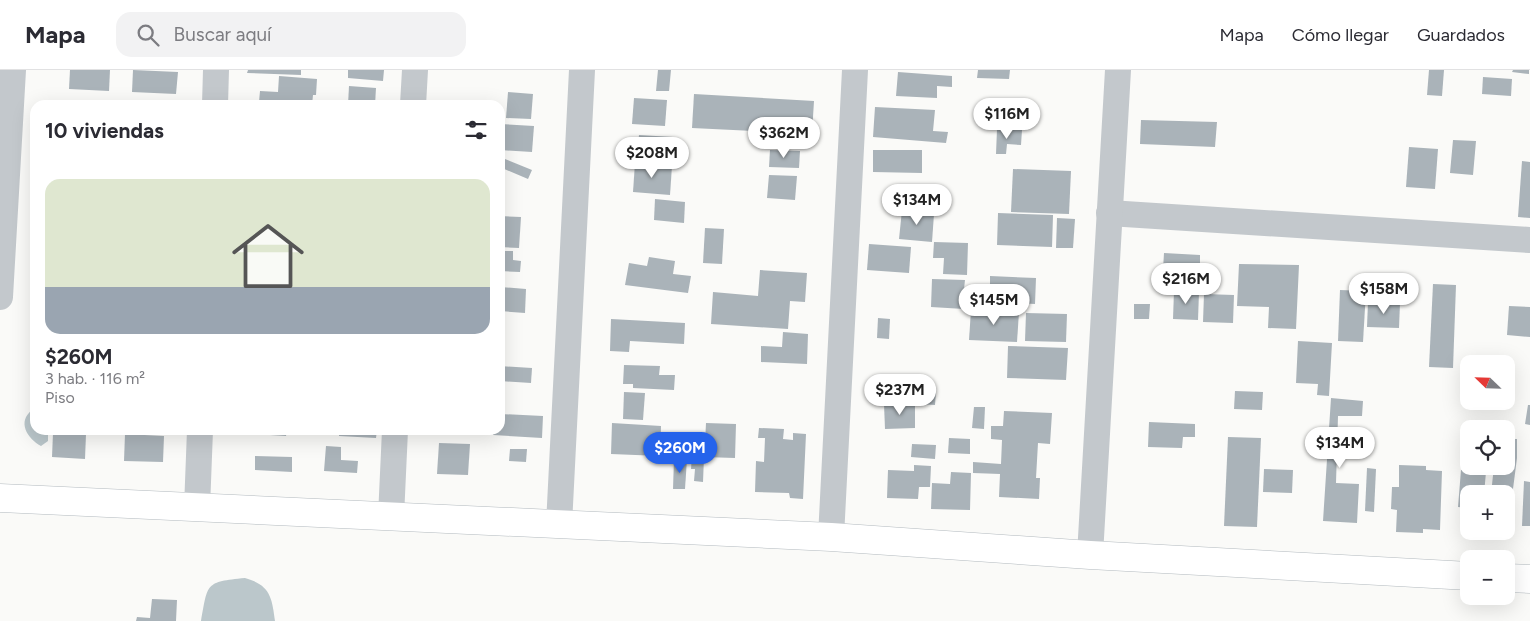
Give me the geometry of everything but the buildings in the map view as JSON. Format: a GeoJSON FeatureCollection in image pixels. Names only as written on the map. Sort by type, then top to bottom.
{"type":"FeatureCollection","features":[{"type":"Feature","properties":{"kind":"main road"},"geometry":{"type":"LineString","coordinates":[[0,498],[830,537],[1090,555],[1460,576]]}},
{"type":"Feature","properties":{"kind":"main road"},"geometry":{"type":"LineString","coordinates":[[1515,579],[1530,580]]}},
{"type":"Feature","properties":{"kind":"street"},"geometry":{"type":"LineString","coordinates":[[0,297],[13,70]]}},
{"type":"Feature","properties":{"kind":"street"},"geometry":{"type":"LineString","coordinates":[[215,100],[216,70]]}},
{"type":"Feature","properties":{"kind":"street"},"geometry":{"type":"LineString","coordinates":[[413,100],[415,70]]}},
{"type":"Feature","properties":{"kind":"street"},"geometry":{"type":"LineString","coordinates":[[560,525],[582,70]]}},
{"type":"Feature","properties":{"kind":"street"},"geometry":{"type":"LineString","coordinates":[[830,537],[855,70]]}},
{"type":"Feature","properties":{"kind":"street"},"geometry":{"type":"LineString","coordinates":[[1090,555],[1118,70]]}},
{"type":"Feature","properties":{"kind":"street"},"geometry":{"type":"LineString","coordinates":[[1109,213],[1530,240]]}},
{"type":"Feature","properties":{"kind":"street"},"geometry":{"type":"LineString","coordinates":[[197,508],[200,435]]}},
{"type":"Feature","properties":{"kind":"street"},"geometry":{"type":"LineString","coordinates":[[390,517],[395,435]]}},
{"type":"Feature","properties":{"kind":"shaded area"},"geometry":{"type":"Polygon","coordinates":[[[30,412],[30,435],[48,435],[48,441],[41,446],[32,439],[26,430],[25,420],[30,412]]]}},
{"type":"Feature","properties":{"kind":"shaded area"},"geometry":{"type":"Polygon","coordinates":[[[245,578],[265,588],[273,605],[275,621],[201,621],[207,592],[215,583],[245,578]]]}}]}
